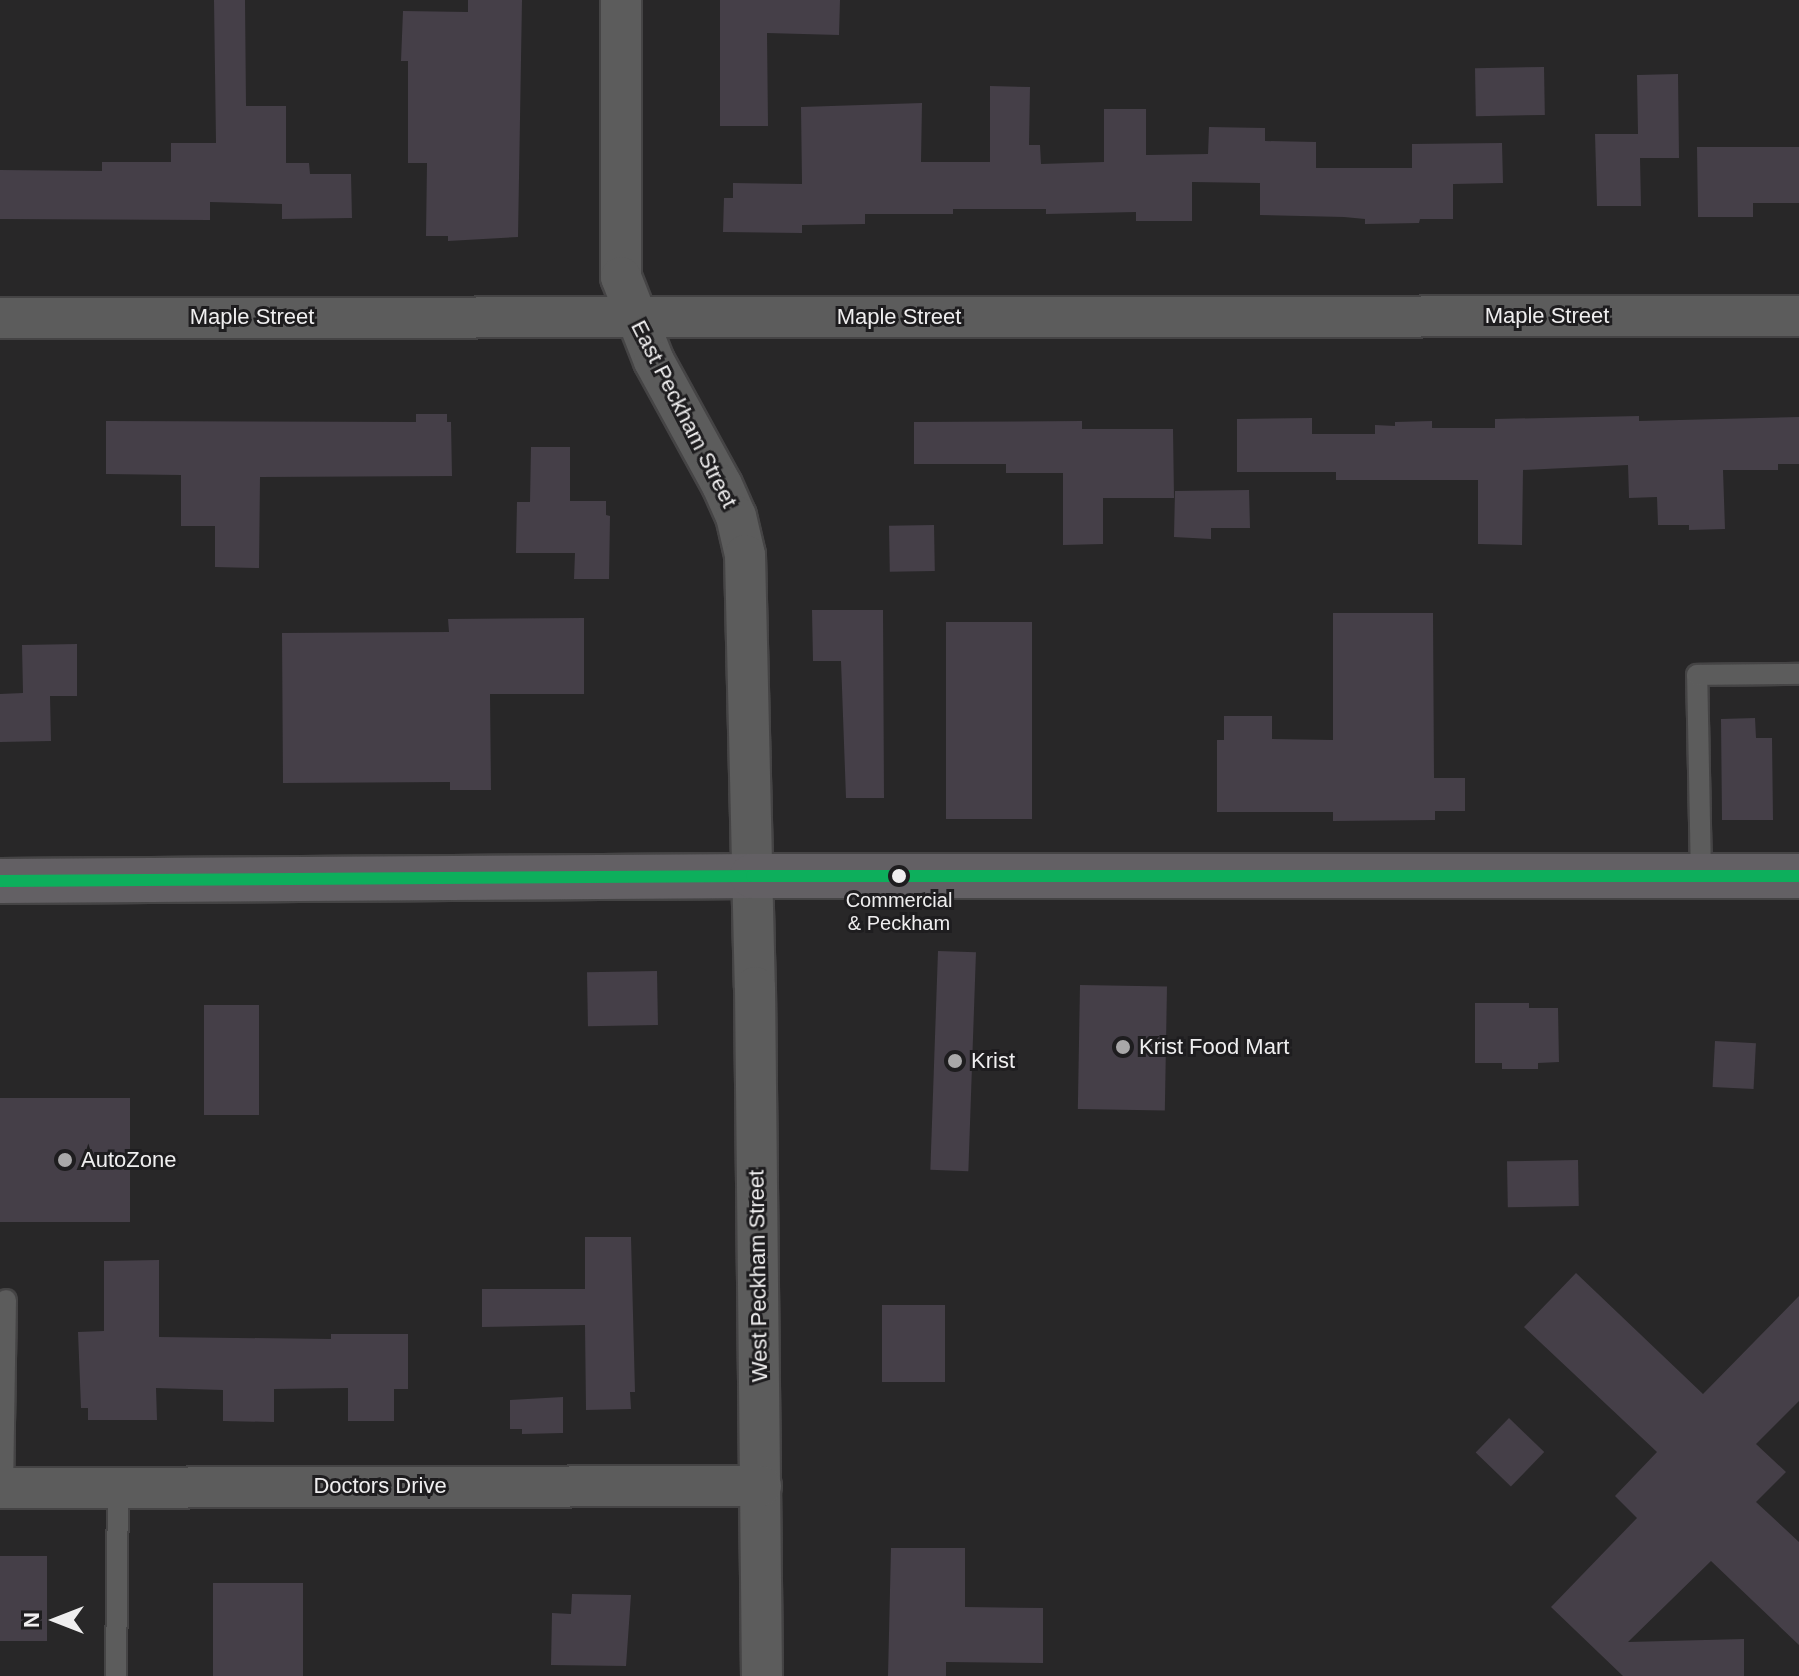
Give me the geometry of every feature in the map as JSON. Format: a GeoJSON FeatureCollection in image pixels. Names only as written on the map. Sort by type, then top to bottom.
{"type":"FeatureCollection","features":[{"type":"Feature","properties":{"kind":"main road"},"geometry":{"type":"LineString","coordinates":[[0,881],[752,876],[1799,876]]}},
{"type":"Feature","properties":{"kind":"street","name":"East Peckham Street"},"geometry":{"type":"LineString","coordinates":[[621,0],[621,277],[634,317],[736,516],[745,555],[752,876]]}},
{"type":"Feature","properties":{"kind":"street","name":"Maple Street"},"geometry":{"type":"LineString","coordinates":[[0,318],[1799,316]]}},
{"type":"Feature","properties":{"kind":"street","name":"West Peckham Street"},"geometry":{"type":"LineString","coordinates":[[752,876],[762,1676]]}},
{"type":"Feature","properties":{"kind":"street","name":"Doctors Drive"},"geometry":{"type":"LineString","coordinates":[[2,1488],[761,1486]]}},
{"type":"Feature","properties":{"kind":"lane"},"geometry":{"type":"LineString","coordinates":[[1701,876],[1697,675],[1799,674]]}},
{"type":"Feature","properties":{"kind":"lane"},"geometry":{"type":"LineString","coordinates":[[2,1488],[6,1300]]}},
{"type":"Feature","properties":{"kind":"lane"},"geometry":{"type":"LineString","coordinates":[[116,1676],[118,1487]]}},
{"type":"Feature","properties":{"kind":"building"},"geometry":{"type":"Polygon","coordinates":[[[214,0],[245,0],[246,106],[286,106],[286,163],[309,163],[310,174],[351,174],[352,218],[282,219],[282,204],[210,202],[210,220],[0,219],[0,170],[102,171],[102,162],[171,162],[171,143],[216,143],[214,0]]]}},
{"type":"Feature","properties":{"kind":"building"},"geometry":{"type":"Polygon","coordinates":[[[468,0],[522,0],[518,237],[448,241],[448,236],[426,236],[427,163],[408,163],[408,61],[401,61],[403,11],[468,12],[468,0]]]}},
{"type":"Feature","properties":{"kind":"building"},"geometry":{"type":"Polygon","coordinates":[[[720,0],[840,0],[839,35],[767,33],[768,126],[720,126],[720,0]]]}},
{"type":"Feature","properties":{"kind":"building"},"geometry":{"type":"Polygon","coordinates":[[[1544,67],[1545,115],[1476,116],[1475,68],[1544,67]]]}},
{"type":"Feature","properties":{"kind":"building"},"geometry":{"type":"Polygon","coordinates":[[[1678,74],[1679,158],[1640,158],[1641,206],[1597,206],[1595,134],[1638,134],[1637,75],[1678,74]]]}},
{"type":"Feature","properties":{"kind":"building"},"geometry":{"type":"Polygon","coordinates":[[[990,86],[1030,87],[1029,145],[1040,145],[1041,164],[1104,162],[1104,109],[1146,109],[1146,155],[1208,154],[1209,127],[1265,128],[1265,141],[1316,142],[1316,168],[1412,168],[1412,144],[1502,143],[1503,183],[1453,184],[1453,219],[1420,219],[1419,223],[1365,224],[1365,219],[1344,217],[1260,215],[1260,183],[1192,182],[1192,221],[1136,221],[1136,212],[1046,214],[1046,209],[953,209],[953,214],[865,214],[865,224],[802,225],[802,233],[723,232],[724,198],[733,198],[733,183],[802,184],[801,107],[922,103],[921,162],[990,162],[990,86]]]}},
{"type":"Feature","properties":{"kind":"building"},"geometry":{"type":"Polygon","coordinates":[[[1697,147],[1799,147],[1799,203],[1753,203],[1753,217],[1698,217],[1697,147]]]}},
{"type":"Feature","properties":{"kind":"building"},"geometry":{"type":"Polygon","coordinates":[[[416,414],[447,414],[447,422],[451,422],[452,476],[260,477],[259,568],[215,567],[215,526],[181,526],[181,475],[106,474],[106,421],[416,422],[416,414]]]}},
{"type":"Feature","properties":{"kind":"building"},"geometry":{"type":"Polygon","coordinates":[[[1639,416],[1639,421],[1799,417],[1799,464],[1778,464],[1778,470],[1723,470],[1725,529],[1689,530],[1689,525],[1658,525],[1657,497],[1629,498],[1628,465],[1523,470],[1522,545],[1478,544],[1478,480],[1336,480],[1336,472],[1237,472],[1237,419],[1312,418],[1312,434],[1375,434],[1375,425],[1395,426],[1395,422],[1432,421],[1432,428],[1495,428],[1495,419],[1639,416]]]}},
{"type":"Feature","properties":{"kind":"building"},"geometry":{"type":"Polygon","coordinates":[[[1082,421],[1082,429],[1173,429],[1174,498],[1103,498],[1103,544],[1063,545],[1063,473],[1006,473],[1006,464],[914,464],[914,422],[1082,421]]]}},
{"type":"Feature","properties":{"kind":"building"},"geometry":{"type":"Polygon","coordinates":[[[531,447],[570,447],[570,501],[606,501],[606,515],[610,516],[609,579],[574,579],[575,553],[516,553],[517,502],[530,502],[531,447]]]}},
{"type":"Feature","properties":{"kind":"building"},"geometry":{"type":"Polygon","coordinates":[[[1249,490],[1250,528],[1211,528],[1211,539],[1174,537],[1175,491],[1249,490]]]}},
{"type":"Feature","properties":{"kind":"building"},"geometry":{"type":"Polygon","coordinates":[[[934,525],[935,571],[890,572],[889,526],[934,525]]]}},
{"type":"Feature","properties":{"kind":"building"},"geometry":{"type":"Polygon","coordinates":[[[812,610],[883,610],[884,798],[846,798],[841,661],[813,661],[812,610]]]}},
{"type":"Feature","properties":{"kind":"building"},"geometry":{"type":"Polygon","coordinates":[[[1333,613],[1433,613],[1434,778],[1465,778],[1465,811],[1435,811],[1435,820],[1333,821],[1333,812],[1217,812],[1217,740],[1224,740],[1224,716],[1272,716],[1272,739],[1333,740],[1333,613]]]}},
{"type":"Feature","properties":{"kind":"building"},"geometry":{"type":"Polygon","coordinates":[[[584,618],[584,694],[490,694],[491,790],[450,790],[450,782],[283,783],[282,633],[449,632],[448,619],[584,618]]]}},
{"type":"Feature","properties":{"kind":"building"},"geometry":{"type":"Polygon","coordinates":[[[946,622],[1032,622],[1032,819],[946,819],[946,622]]]}},
{"type":"Feature","properties":{"kind":"building"},"geometry":{"type":"Polygon","coordinates":[[[77,644],[77,696],[50,696],[51,741],[0,742],[0,694],[23,693],[22,645],[77,644]]]}},
{"type":"Feature","properties":{"kind":"building"},"geometry":{"type":"Polygon","coordinates":[[[1755,718],[1756,738],[1772,738],[1773,820],[1722,820],[1721,719],[1755,718]]]}},
{"type":"Feature","properties":{"kind":"building","name":"Krist"},"geometry":{"type":"Polygon","coordinates":[[[938,951],[976,952],[968,1171],[930,1170],[938,951]]]}},
{"type":"Feature","properties":{"kind":"building"},"geometry":{"type":"Polygon","coordinates":[[[657,971],[658,1025],[588,1026],[587,972],[657,971]]]}},
{"type":"Feature","properties":{"kind":"building","name":"Krist Food Mart"},"geometry":{"type":"Polygon","coordinates":[[[1080,985],[1167,987],[1165,1110],[1078,1109],[1080,985]]]}},
{"type":"Feature","properties":{"kind":"building"},"geometry":{"type":"Polygon","coordinates":[[[1475,1003],[1529,1003],[1529,1008],[1558,1008],[1559,1062],[1538,1063],[1538,1069],[1502,1069],[1502,1063],[1475,1063],[1475,1003]]]}},
{"type":"Feature","properties":{"kind":"building"},"geometry":{"type":"Polygon","coordinates":[[[204,1005],[259,1005],[259,1115],[204,1115],[204,1005]]]}},
{"type":"Feature","properties":{"kind":"building"},"geometry":{"type":"Polygon","coordinates":[[[1715,1041],[1756,1043],[1754,1089],[1713,1087],[1715,1041]]]}},
{"type":"Feature","properties":{"kind":"building","name":"AutoZone"},"geometry":{"type":"Polygon","coordinates":[[[0,1098],[130,1098],[130,1222],[0,1222],[0,1098]]]}},
{"type":"Feature","properties":{"kind":"building"},"geometry":{"type":"Polygon","coordinates":[[[1578,1160],[1579,1206],[1508,1207],[1507,1161],[1578,1160]]]}},
{"type":"Feature","properties":{"kind":"building"},"geometry":{"type":"Polygon","coordinates":[[[585,1237],[631,1237],[635,1392],[630,1392],[631,1409],[586,1410],[585,1325],[482,1327],[482,1289],[585,1289],[585,1237]]]}},
{"type":"Feature","properties":{"kind":"building"},"geometry":{"type":"Polygon","coordinates":[[[159,1260],[159,1337],[331,1339],[331,1334],[408,1334],[408,1389],[394,1389],[394,1421],[348,1421],[348,1388],[274,1389],[274,1422],[223,1421],[223,1390],[156,1388],[157,1420],[88,1420],[88,1408],[81,1408],[78,1332],[104,1331],[104,1261],[159,1260]]]}},
{"type":"Feature","properties":{"kind":"building"},"geometry":{"type":"Polygon","coordinates":[[[1576,1273],[1703,1394],[1799,1296],[1799,1401],[1756,1444],[1786,1472],[1756,1502],[1799,1542],[1799,1645],[1711,1561],[1628,1642],[1744,1639],[1744,1676],[1623,1676],[1551,1607],[1637,1518],[1615,1496],[1657,1452],[1524,1327],[1576,1273]]]}},
{"type":"Feature","properties":{"kind":"building"},"geometry":{"type":"Polygon","coordinates":[[[882,1305],[945,1305],[945,1382],[882,1382],[882,1305]]]}},
{"type":"Feature","properties":{"kind":"building"},"geometry":{"type":"Polygon","coordinates":[[[563,1397],[563,1433],[522,1434],[522,1429],[510,1429],[510,1400],[563,1397]]]}},
{"type":"Feature","properties":{"kind":"building"},"geometry":{"type":"Polygon","coordinates":[[[1509,1418],[1544,1452],[1511,1487],[1476,1453],[1509,1418]]]}},
{"type":"Feature","properties":{"kind":"building"},"geometry":{"type":"Polygon","coordinates":[[[891,1548],[965,1548],[965,1607],[1043,1608],[1043,1663],[946,1662],[946,1676],[888,1676],[891,1548]]]}},
{"type":"Feature","properties":{"kind":"building"},"geometry":{"type":"Polygon","coordinates":[[[0,1556],[47,1556],[47,1641],[0,1641],[0,1556]]]}},
{"type":"Feature","properties":{"kind":"building"},"geometry":{"type":"Polygon","coordinates":[[[213,1583],[303,1583],[303,1676],[213,1676],[213,1583]]]}},
{"type":"Feature","properties":{"kind":"building"},"geometry":{"type":"Polygon","coordinates":[[[572,1594],[631,1595],[626,1666],[551,1665],[552,1613],[571,1614],[572,1594]]]}},
{"type":"Feature","properties":{"kind":"transit line"},"geometry":{"type":"LineString","coordinates":[[0,881],[752,876],[1799,876]]}},
{"type":"Feature","properties":{"kind":"place","name":"Commercial & Peckham"},"geometry":{"type":"Point","coordinates":[899,876]}},
{"type":"Feature","properties":{"kind":"place","name":"Krist Food Mart"},"geometry":{"type":"Point","coordinates":[1123,1047]}},
{"type":"Feature","properties":{"kind":"place","name":"Krist"},"geometry":{"type":"Point","coordinates":[955,1061]}},
{"type":"Feature","properties":{"kind":"place","name":"AutoZone"},"geometry":{"type":"Point","coordinates":[65,1160]}}]}
